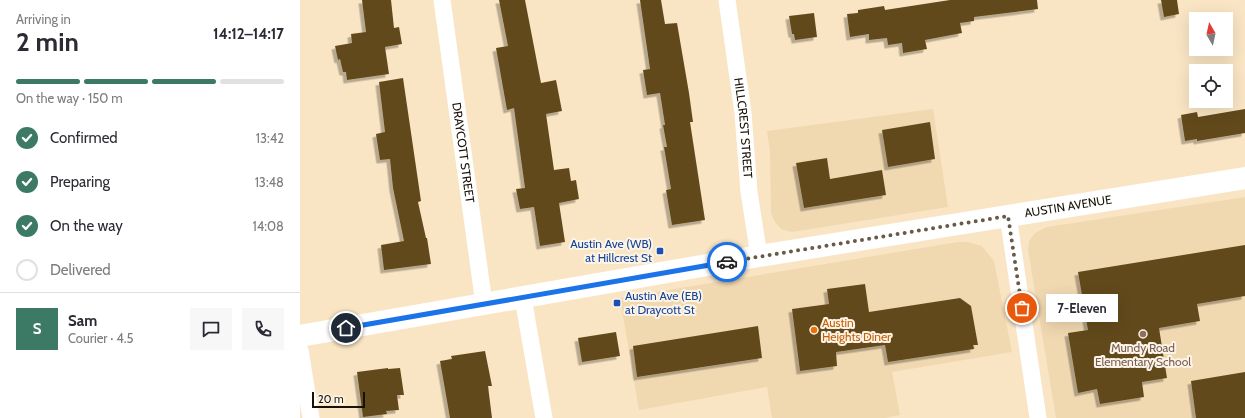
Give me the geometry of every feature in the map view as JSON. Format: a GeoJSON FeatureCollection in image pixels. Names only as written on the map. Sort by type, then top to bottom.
{"type":"FeatureCollection","features":[{"type":"Feature","properties":{"kind":"main road","name":"AUSTIN AVENUE"},"geometry":{"type":"LineString","coordinates":[[300,336],[759,256],[1245,178]]}},
{"type":"Feature","properties":{"kind":"street","name":"DRAYCOTT STREET"},"geometry":{"type":"LineString","coordinates":[[442,0],[484,304]]}},
{"type":"Feature","properties":{"kind":"street","name":"HILLCREST STREET"},"geometry":{"type":"LineString","coordinates":[[727,0],[743,113],[750,192],[759,256]]}},
{"type":"Feature","properties":{"kind":"street"},"geometry":{"type":"LineString","coordinates":[[1008,216],[1038,418]]}},
{"type":"Feature","properties":{"kind":"street"},"geometry":{"type":"LineString","coordinates":[[523,298],[544,418]]}},
{"type":"Feature","properties":{"kind":"street"},"geometry":{"type":"LineString","coordinates":[[300,350],[311,418]]}},
{"type":"Feature","properties":{"kind":"shaded area"},"geometry":{"type":"Polygon","coordinates":[[[933,109],[948,207],[792,232],[781,229],[775,222],[771,213],[770,152],[767,131],[933,109]]]}},
{"type":"Feature","properties":{"kind":"shaded area","name":"Mundy Road Elementary School"},"geometry":{"type":"Polygon","coordinates":[[[1245,197],[1245,418],[1056,418],[1028,250],[1029,241],[1035,233],[1047,227],[1245,197]]]}},
{"type":"Feature","properties":{"kind":"shaded area"},"geometry":{"type":"Polygon","coordinates":[[[958,242],[968,242],[982,246],[994,261],[1012,352],[892,372],[900,415],[884,418],[772,418],[767,387],[639,410],[620,298],[958,242]]]}},
{"type":"Feature","properties":{"kind":"building"},"geometry":{"type":"Polygon","coordinates":[[[362,0],[391,0],[394,28],[399,27],[402,44],[385,47],[389,74],[347,80],[346,72],[343,72],[340,59],[338,60],[335,46],[352,43],[351,34],[366,32],[362,0]]]}},
{"type":"Feature","properties":{"kind":"building"},"geometry":{"type":"Polygon","coordinates":[[[499,0],[525,0],[541,83],[556,80],[562,111],[546,114],[554,170],[569,168],[571,181],[576,180],[579,199],[559,203],[565,242],[540,246],[534,207],[520,209],[516,189],[525,188],[514,108],[507,110],[496,48],[508,46],[499,0]]]}},
{"type":"Feature","properties":{"kind":"building"},"geometry":{"type":"Polygon","coordinates":[[[640,0],[661,0],[665,24],[677,23],[689,93],[693,122],[690,122],[705,220],[672,225],[666,190],[671,189],[664,147],[667,147],[663,125],[665,125],[660,93],[647,95],[643,70],[650,69],[640,0]]]}},
{"type":"Feature","properties":{"kind":"building"},"geometry":{"type":"Polygon","coordinates":[[[950,0],[1037,0],[1038,9],[974,17],[974,21],[960,23],[962,33],[925,40],[927,49],[903,53],[902,43],[888,45],[887,38],[869,40],[869,34],[850,37],[847,14],[858,13],[858,10],[884,6],[885,10],[950,0]]]}},
{"type":"Feature","properties":{"kind":"building"},"geometry":{"type":"Polygon","coordinates":[[[1161,0],[1177,0],[1179,14],[1164,17],[1161,0]]]}},
{"type":"Feature","properties":{"kind":"building"},"geometry":{"type":"Polygon","coordinates":[[[814,13],[817,37],[795,40],[794,34],[792,34],[789,16],[814,13]]]}},
{"type":"Feature","properties":{"kind":"building"},"geometry":{"type":"Polygon","coordinates":[[[403,78],[421,201],[418,202],[427,238],[431,264],[384,270],[381,245],[404,241],[393,188],[390,159],[380,160],[376,134],[385,132],[379,82],[403,78]]]}},
{"type":"Feature","properties":{"kind":"building"},"geometry":{"type":"Polygon","coordinates":[[[1245,109],[1245,133],[1197,141],[1197,139],[1185,141],[1181,115],[1197,112],[1198,117],[1245,109]]]}},
{"type":"Feature","properties":{"kind":"building"},"geometry":{"type":"Polygon","coordinates":[[[930,122],[935,159],[888,167],[882,130],[930,122]]]}},
{"type":"Feature","properties":{"kind":"building"},"geometry":{"type":"Polygon","coordinates":[[[827,158],[830,179],[882,170],[886,195],[804,208],[796,163],[827,158]]]}},
{"type":"Feature","properties":{"kind":"building"},"geometry":{"type":"Polygon","coordinates":[[[1245,245],[1245,296],[1197,304],[1200,321],[1159,328],[1167,378],[1142,382],[1144,397],[1100,404],[1097,389],[1078,393],[1068,333],[1088,330],[1078,272],[1245,245]]]}},
{"type":"Feature","properties":{"kind":"building"},"geometry":{"type":"Polygon","coordinates":[[[865,284],[869,312],[960,298],[971,306],[978,345],[973,345],[974,349],[888,362],[885,345],[836,352],[837,366],[800,371],[792,309],[829,304],[827,289],[865,284]]]}},
{"type":"Feature","properties":{"kind":"building"},"geometry":{"type":"Polygon","coordinates":[[[758,326],[762,358],[637,377],[633,346],[758,326]]]}},
{"type":"Feature","properties":{"kind":"building"},"geometry":{"type":"Polygon","coordinates":[[[616,332],[620,356],[582,362],[578,338],[616,332]]]}},
{"type":"Feature","properties":{"kind":"building"},"geometry":{"type":"Polygon","coordinates":[[[485,351],[492,386],[488,386],[492,418],[450,418],[440,361],[452,359],[451,356],[485,351]]]}},
{"type":"Feature","properties":{"kind":"building"},"geometry":{"type":"Polygon","coordinates":[[[400,368],[404,395],[397,395],[399,410],[386,411],[387,414],[363,417],[357,372],[400,368]]]}},
{"type":"Feature","properties":{"kind":"building"},"geometry":{"type":"Polygon","coordinates":[[[1245,372],[1245,418],[1196,418],[1191,381],[1245,372]]]}},
{"type":"Feature","properties":{"kind":"way so far"},"geometry":{"type":"LineString","coordinates":[[727,262],[1008,216],[1022,308]]}},
{"type":"Feature","properties":{"kind":"place","name":"Austin Ave (WB) at Hillcrest St"},"geometry":{"type":"Point","coordinates":[660,251]}},
{"type":"Feature","properties":{"kind":"place","name":"Austin Ave (EB) at Draycott St"},"geometry":{"type":"Point","coordinates":[617,303]}},
{"type":"Feature","properties":{"kind":"place","name":"7-Eleven"},"geometry":{"type":"Point","coordinates":[1022,308]}},
{"type":"Feature","properties":{"kind":"place","name":"Austin Heights Diner"},"geometry":{"type":"Point","coordinates":[814,330]}},
{"type":"Feature","properties":{"kind":"place","name":"Mundy Road Elementary School"},"geometry":{"type":"Point","coordinates":[1143,334]}},
{"type":"Feature","properties":{"kind":"route"},"geometry":{"type":"LineString","coordinates":[[346,328],[727,262]]}}]}
